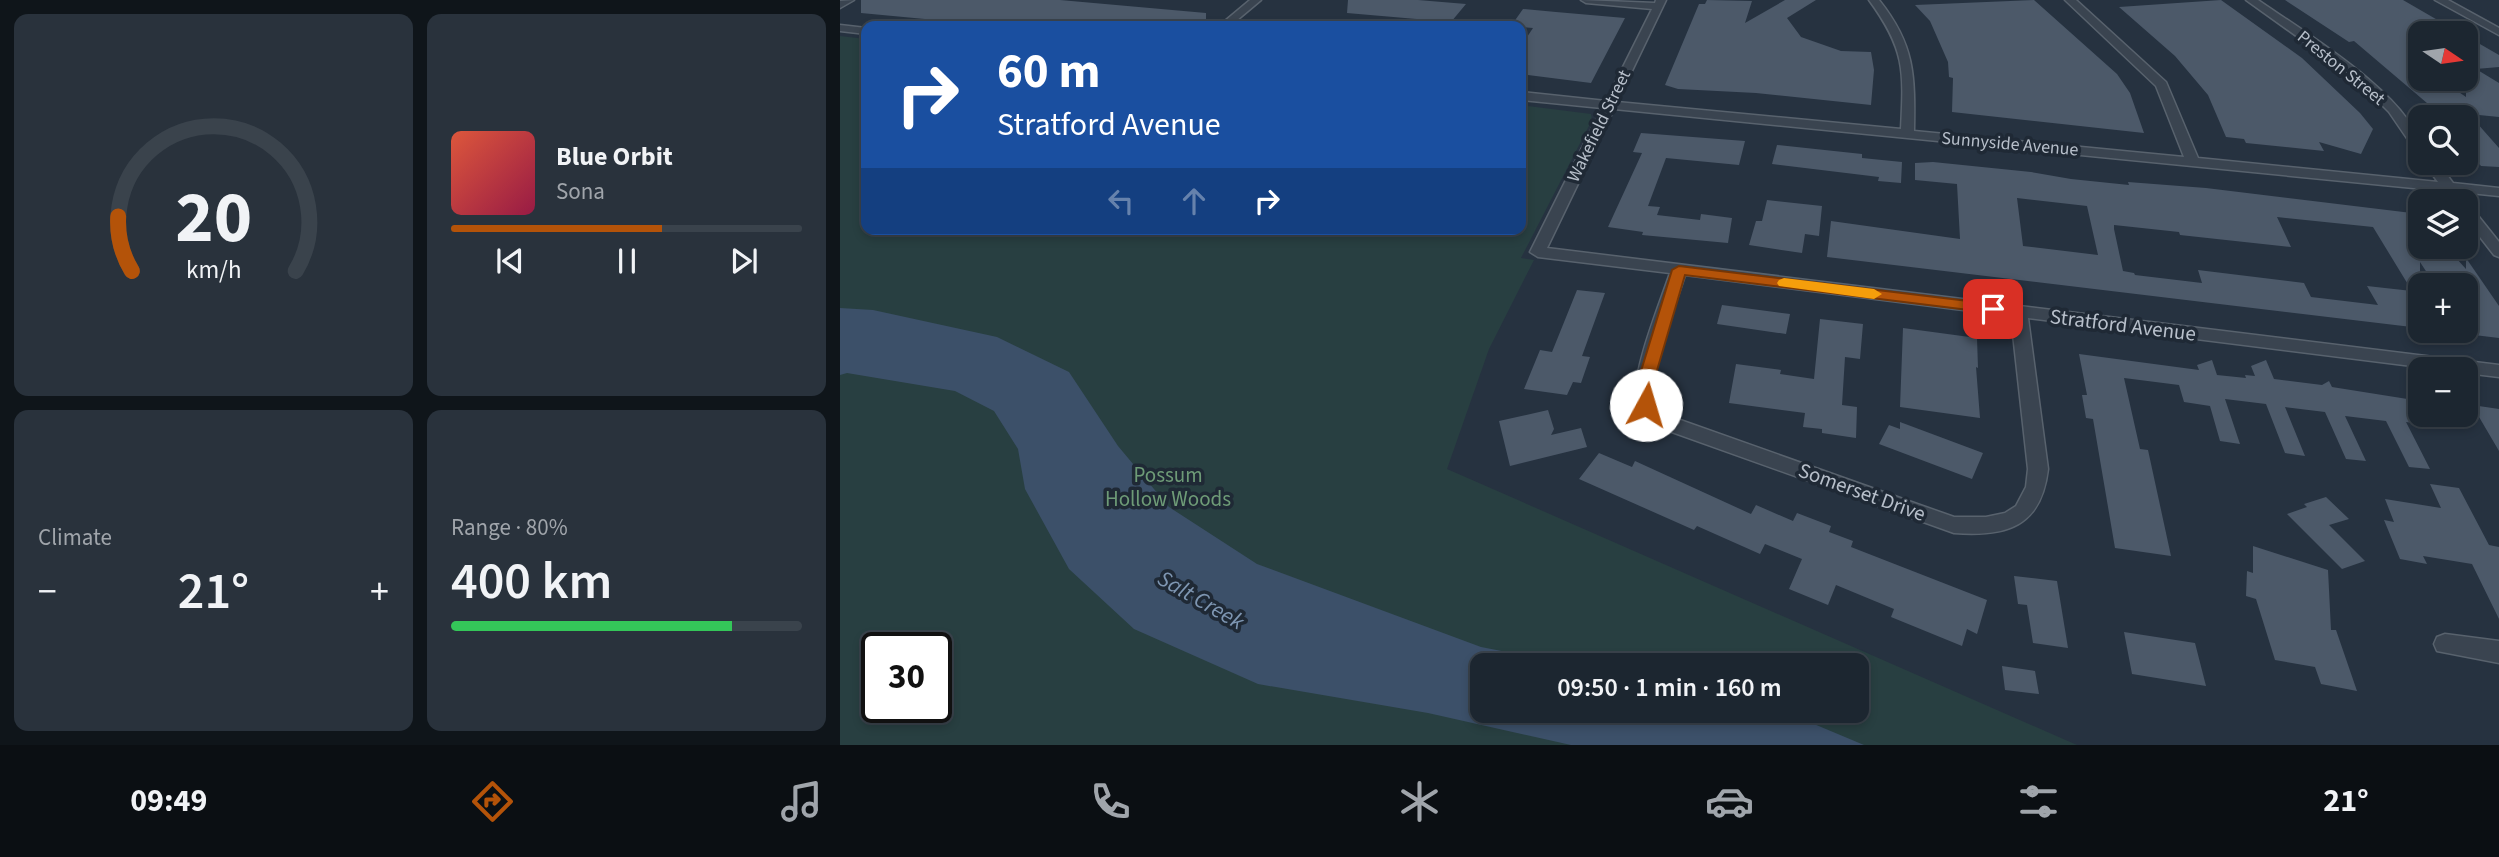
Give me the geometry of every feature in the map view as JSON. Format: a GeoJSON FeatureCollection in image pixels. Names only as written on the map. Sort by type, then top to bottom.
{"type":"FeatureCollection","features":[{"type":"Feature","properties":{"kind":"street"},"geometry":{"type":"LineString","coordinates":[[840,5],[849,0]]}},
{"type":"Feature","properties":{"kind":"street"},"geometry":{"type":"LineString","coordinates":[[1229,21],[1256,0]]}},
{"type":"Feature","properties":{"kind":"street"},"geometry":{"type":"LineString","coordinates":[[1586,0],[1659,3]]}},
{"type":"Feature","properties":{"kind":"street"},"geometry":{"type":"LineString","coordinates":[[1874,0],[1898,32],[1907,53],[1907,134]]}},
{"type":"Feature","properties":{"kind":"street"},"geometry":{"type":"LineString","coordinates":[[2070,0],[2162,85],[2192,161]]}},
{"type":"Feature","properties":{"kind":"street","name":"Preston Street"},"geometry":{"type":"LineString","coordinates":[[2251,0],[2359,76],[2393,109],[2408,130]]}},
{"type":"Feature","properties":{"kind":"street"},"geometry":{"type":"LineString","coordinates":[[2440,0],[2499,32]]}},
{"type":"Feature","properties":{"kind":"street","name":"Wakefield Street"},"geometry":{"type":"LineString","coordinates":[[1538,253],[1659,3]]}},
{"type":"Feature","properties":{"kind":"street"},"geometry":{"type":"LineString","coordinates":[[840,28],[861,30]]}},
{"type":"Feature","properties":{"kind":"street","name":"Sunnyside Avenue"},"geometry":{"type":"LineString","coordinates":[[1526,97],[2499,192]]}},
{"type":"Feature","properties":{"kind":"street"},"geometry":{"type":"LineString","coordinates":[[2440,175],[2449,187]]}},
{"type":"Feature","properties":{"kind":"street"},"geometry":{"type":"LineString","coordinates":[[2478,225],[2499,252]]}},
{"type":"Feature","properties":{"kind":"street","name":"Stratford Avenue"},"geometry":{"type":"LineString","coordinates":[[1538,253],[2499,371]]}},
{"type":"Feature","properties":{"kind":"street","name":"Somerset Drive"},"geometry":{"type":"LineString","coordinates":[[1679,270],[1645,384],[1646,405],[1653,414],[1662,421],[1954,525],[1982,528],[2019,517],[2037,490],[2038,469],[2019,312]]}},
{"type":"Feature","properties":{"kind":"street"},"geometry":{"type":"LineString","coordinates":[[2445,644],[2499,652]]}},
{"type":"Feature","properties":{"kind":"green space","name":"Possum Hollow Woods"},"geometry":{"type":"Polygon","coordinates":[[[840,36],[861,38],[861,235],[1526,235],[1526,106],[1591,114],[1592,120],[1521,258],[1534,260],[1489,349],[1447,469],[1867,653],[1470,653],[1470,723],[1869,723],[1869,654],[2077,745],[840,745],[840,36]]]}},
{"type":"Feature","properties":{"kind":"water","name":"Salt Creek"},"geometry":{"type":"Polygon","coordinates":[[[840,308],[873,310],[997,337],[1069,372],[1118,446],[1169,507],[1257,564],[1481,647],[1512,653],[1470,653],[1470,722],[1258,684],[1134,629],[1069,569],[1025,489],[1018,449],[994,411],[955,391],[847,373],[840,375],[840,308]]]}},
{"type":"Feature","properties":{"kind":"water"},"geometry":{"type":"Polygon","coordinates":[[[1473,723],[1812,723],[1864,745],[1571,745],[1473,723]]]}},
{"type":"Feature","properties":{"kind":"building"},"geometry":{"type":"Polygon","coordinates":[[[861,0],[1060,0],[1206,13],[1206,21],[946,21],[861,13],[861,0]]]}},
{"type":"Feature","properties":{"kind":"building"},"geometry":{"type":"Polygon","coordinates":[[[1348,0],[1418,0],[1466,4],[1452,21],[1347,13],[1348,0]]]}},
{"type":"Feature","properties":{"kind":"building"},"geometry":{"type":"Polygon","coordinates":[[[1707,0],[1752,1],[1745,23],[1785,0],[1816,0],[1787,18],[1801,37],[1841,51],[1871,52],[1874,70],[1871,105],[1756,93],[1678,89],[1665,85],[1699,4],[1705,4],[1707,0]]]}},
{"type":"Feature","properties":{"kind":"building"},"geometry":{"type":"Polygon","coordinates":[[[2034,0],[2117,74],[2130,93],[2144,133],[1952,112],[1953,78],[1949,77],[1948,62],[1930,21],[1915,5],[2034,0]]]}},
{"type":"Feature","properties":{"kind":"building"},"geometry":{"type":"Polygon","coordinates":[[[2221,0],[2302,58],[2360,113],[2373,129],[2361,154],[2319,142],[2324,151],[2246,143],[2244,139],[2226,137],[2208,95],[2175,56],[2119,7],[2221,0]]]}},
{"type":"Feature","properties":{"kind":"building"},"geometry":{"type":"Polygon","coordinates":[[[2285,0],[2403,0],[2439,21],[2408,21],[2408,87],[2354,41],[2349,42],[2285,0]]]}},
{"type":"Feature","properties":{"kind":"building"},"geometry":{"type":"Polygon","coordinates":[[[1523,9],[1625,18],[1591,83],[1526,75],[1526,38],[1533,28],[1526,27],[1526,21],[1515,21],[1523,9]]]}},
{"type":"Feature","properties":{"kind":"building"},"geometry":{"type":"Polygon","coordinates":[[[2478,43],[2499,55],[2499,67],[2478,69],[2478,43]]]}},
{"type":"Feature","properties":{"kind":"building"},"geometry":{"type":"Polygon","coordinates":[[[2478,70],[2499,83],[2499,117],[2478,115],[2478,105],[2429,105],[2413,91],[2457,91],[2466,97],[2466,91],[2478,91],[2478,70]]]}},
{"type":"Feature","properties":{"kind":"building"},"geometry":{"type":"Polygon","coordinates":[[[2478,124],[2499,148],[2499,167],[2481,166],[2478,162],[2478,124]]]}},
{"type":"Feature","properties":{"kind":"building"},"geometry":{"type":"Polygon","coordinates":[[[1641,133],[1745,141],[1739,165],[1666,158],[1648,206],[1660,207],[1657,215],[1700,220],[1701,214],[1732,218],[1728,243],[1642,235],[1643,232],[1608,227],[1642,153],[1633,152],[1641,133]]]}},
{"type":"Feature","properties":{"kind":"building"},"geometry":{"type":"Polygon","coordinates":[[[1777,145],[1862,154],[1862,158],[1902,162],[1901,183],[1878,181],[1879,177],[1772,164],[1777,145]]]}},
{"type":"Feature","properties":{"kind":"building"},"geometry":{"type":"Polygon","coordinates":[[[1933,162],[2129,185],[2128,182],[2206,188],[2408,213],[2408,259],[2457,259],[2466,269],[2467,259],[2476,273],[2427,273],[2420,262],[2420,273],[2408,273],[2408,284],[2373,227],[2277,217],[2291,247],[2114,225],[2123,271],[2135,275],[2202,283],[2198,270],[2304,283],[2311,297],[2378,305],[2367,286],[2408,291],[2408,327],[1827,257],[1831,221],[1960,239],[1957,184],[1915,180],[1915,163],[1933,162]],[[2017,198],[2023,246],[2098,255],[2087,206],[2017,198]]]}},
{"type":"Feature","properties":{"kind":"building"},"geometry":{"type":"Polygon","coordinates":[[[1767,200],[1822,206],[1819,236],[1805,234],[1802,253],[1749,245],[1756,221],[1762,221],[1767,200]]]}},
{"type":"Feature","properties":{"kind":"building"},"geometry":{"type":"Polygon","coordinates":[[[2478,275],[2499,306],[2499,338],[2478,335],[2478,275]]]}},
{"type":"Feature","properties":{"kind":"building"},"geometry":{"type":"Polygon","coordinates":[[[1577,290],[1605,293],[1582,356],[1590,357],[1581,383],[1573,382],[1567,395],[1524,389],[1540,350],[1552,352],[1577,290]]]}},
{"type":"Feature","properties":{"kind":"building"},"geometry":{"type":"Polygon","coordinates":[[[1722,305],[1790,314],[1786,334],[1717,324],[1722,305]]]}},
{"type":"Feature","properties":{"kind":"building"},"geometry":{"type":"Polygon","coordinates":[[[1820,319],[1863,324],[1860,359],[1845,357],[1842,405],[1857,407],[1856,438],[1803,427],[1805,413],[1729,403],[1736,364],[1781,370],[1780,374],[1814,379],[1820,319]]]}},
{"type":"Feature","properties":{"kind":"building"},"geometry":{"type":"Polygon","coordinates":[[[1903,328],[1977,338],[1980,418],[1900,407],[1903,328]]]}},
{"type":"Feature","properties":{"kind":"building"},"geometry":{"type":"Polygon","coordinates":[[[2079,354],[2199,370],[2197,365],[2212,360],[2217,375],[2246,378],[2245,375],[2255,376],[2251,366],[2266,360],[2274,379],[2322,385],[2329,381],[2332,387],[2408,399],[2406,422],[2430,469],[2409,467],[2386,421],[2345,416],[2366,461],[2346,459],[2325,412],[2285,407],[2305,456],[2285,453],[2266,404],[2225,399],[2240,444],[2220,441],[2210,406],[2184,402],[2179,385],[2124,378],[2140,449],[2148,450],[2171,556],[2115,548],[2093,419],[2086,418],[2082,395],[2087,395],[2079,354]]]}},
{"type":"Feature","properties":{"kind":"building"},"geometry":{"type":"Polygon","coordinates":[[[2478,406],[2499,409],[2499,451],[2478,415],[2478,406]]]}},
{"type":"Feature","properties":{"kind":"building"},"geometry":{"type":"Polygon","coordinates":[[[1548,410],[1554,429],[1551,435],[1581,428],[1587,447],[1510,466],[1499,421],[1548,410]]]}},
{"type":"Feature","properties":{"kind":"building"},"geometry":{"type":"Polygon","coordinates":[[[1900,422],[1983,453],[1972,479],[1879,444],[1889,425],[1900,429],[1900,422]]]}},
{"type":"Feature","properties":{"kind":"building"},"geometry":{"type":"Polygon","coordinates":[[[1599,453],[1632,467],[1635,461],[1751,514],[1756,505],[1793,521],[1797,513],[1831,526],[1829,532],[1853,541],[1851,547],[1987,600],[1977,634],[1967,629],[1962,646],[1891,617],[1894,609],[1836,585],[1828,605],[1789,589],[1802,559],[1765,544],[1760,554],[1697,526],[1694,530],[1579,479],[1599,453]]]}},
{"type":"Feature","properties":{"kind":"building"},"geometry":{"type":"Polygon","coordinates":[[[2430,484],[2459,488],[2489,545],[2499,547],[2499,619],[2472,564],[2423,556],[2427,564],[2400,559],[2384,520],[2394,522],[2385,499],[2441,508],[2430,484]]]}},
{"type":"Feature","properties":{"kind":"building"},"geometry":{"type":"Polygon","coordinates":[[[2326,497],[2349,519],[2329,525],[2365,561],[2342,569],[2287,514],[2307,507],[2304,504],[2326,497]]]}},
{"type":"Feature","properties":{"kind":"building"},"geometry":{"type":"Polygon","coordinates":[[[2253,546],[2328,570],[2331,630],[2336,630],[2357,691],[2321,684],[2315,667],[2275,660],[2256,599],[2246,596],[2247,571],[2253,573],[2253,546]]]}},
{"type":"Feature","properties":{"kind":"building"},"geometry":{"type":"Polygon","coordinates":[[[2014,576],[2057,581],[2068,648],[2033,643],[2027,605],[2018,604],[2014,576]]]}},
{"type":"Feature","properties":{"kind":"building"},"geometry":{"type":"Polygon","coordinates":[[[2124,632],[2195,643],[2206,686],[2132,674],[2124,632]]]}},
{"type":"Feature","properties":{"kind":"building"},"geometry":{"type":"Polygon","coordinates":[[[2002,666],[2035,671],[2039,694],[2005,690],[2002,666]]]}},
{"type":"Feature","properties":{"kind":"slow traffic"},"geometry":{"type":"LineString","coordinates":[[1784,283],[1874,294]]}},
{"type":"Feature","properties":{"kind":"route"},"geometry":{"type":"LineString","coordinates":[[1646,405],[1645,384],[1679,270],[1993,309]]}}]}
